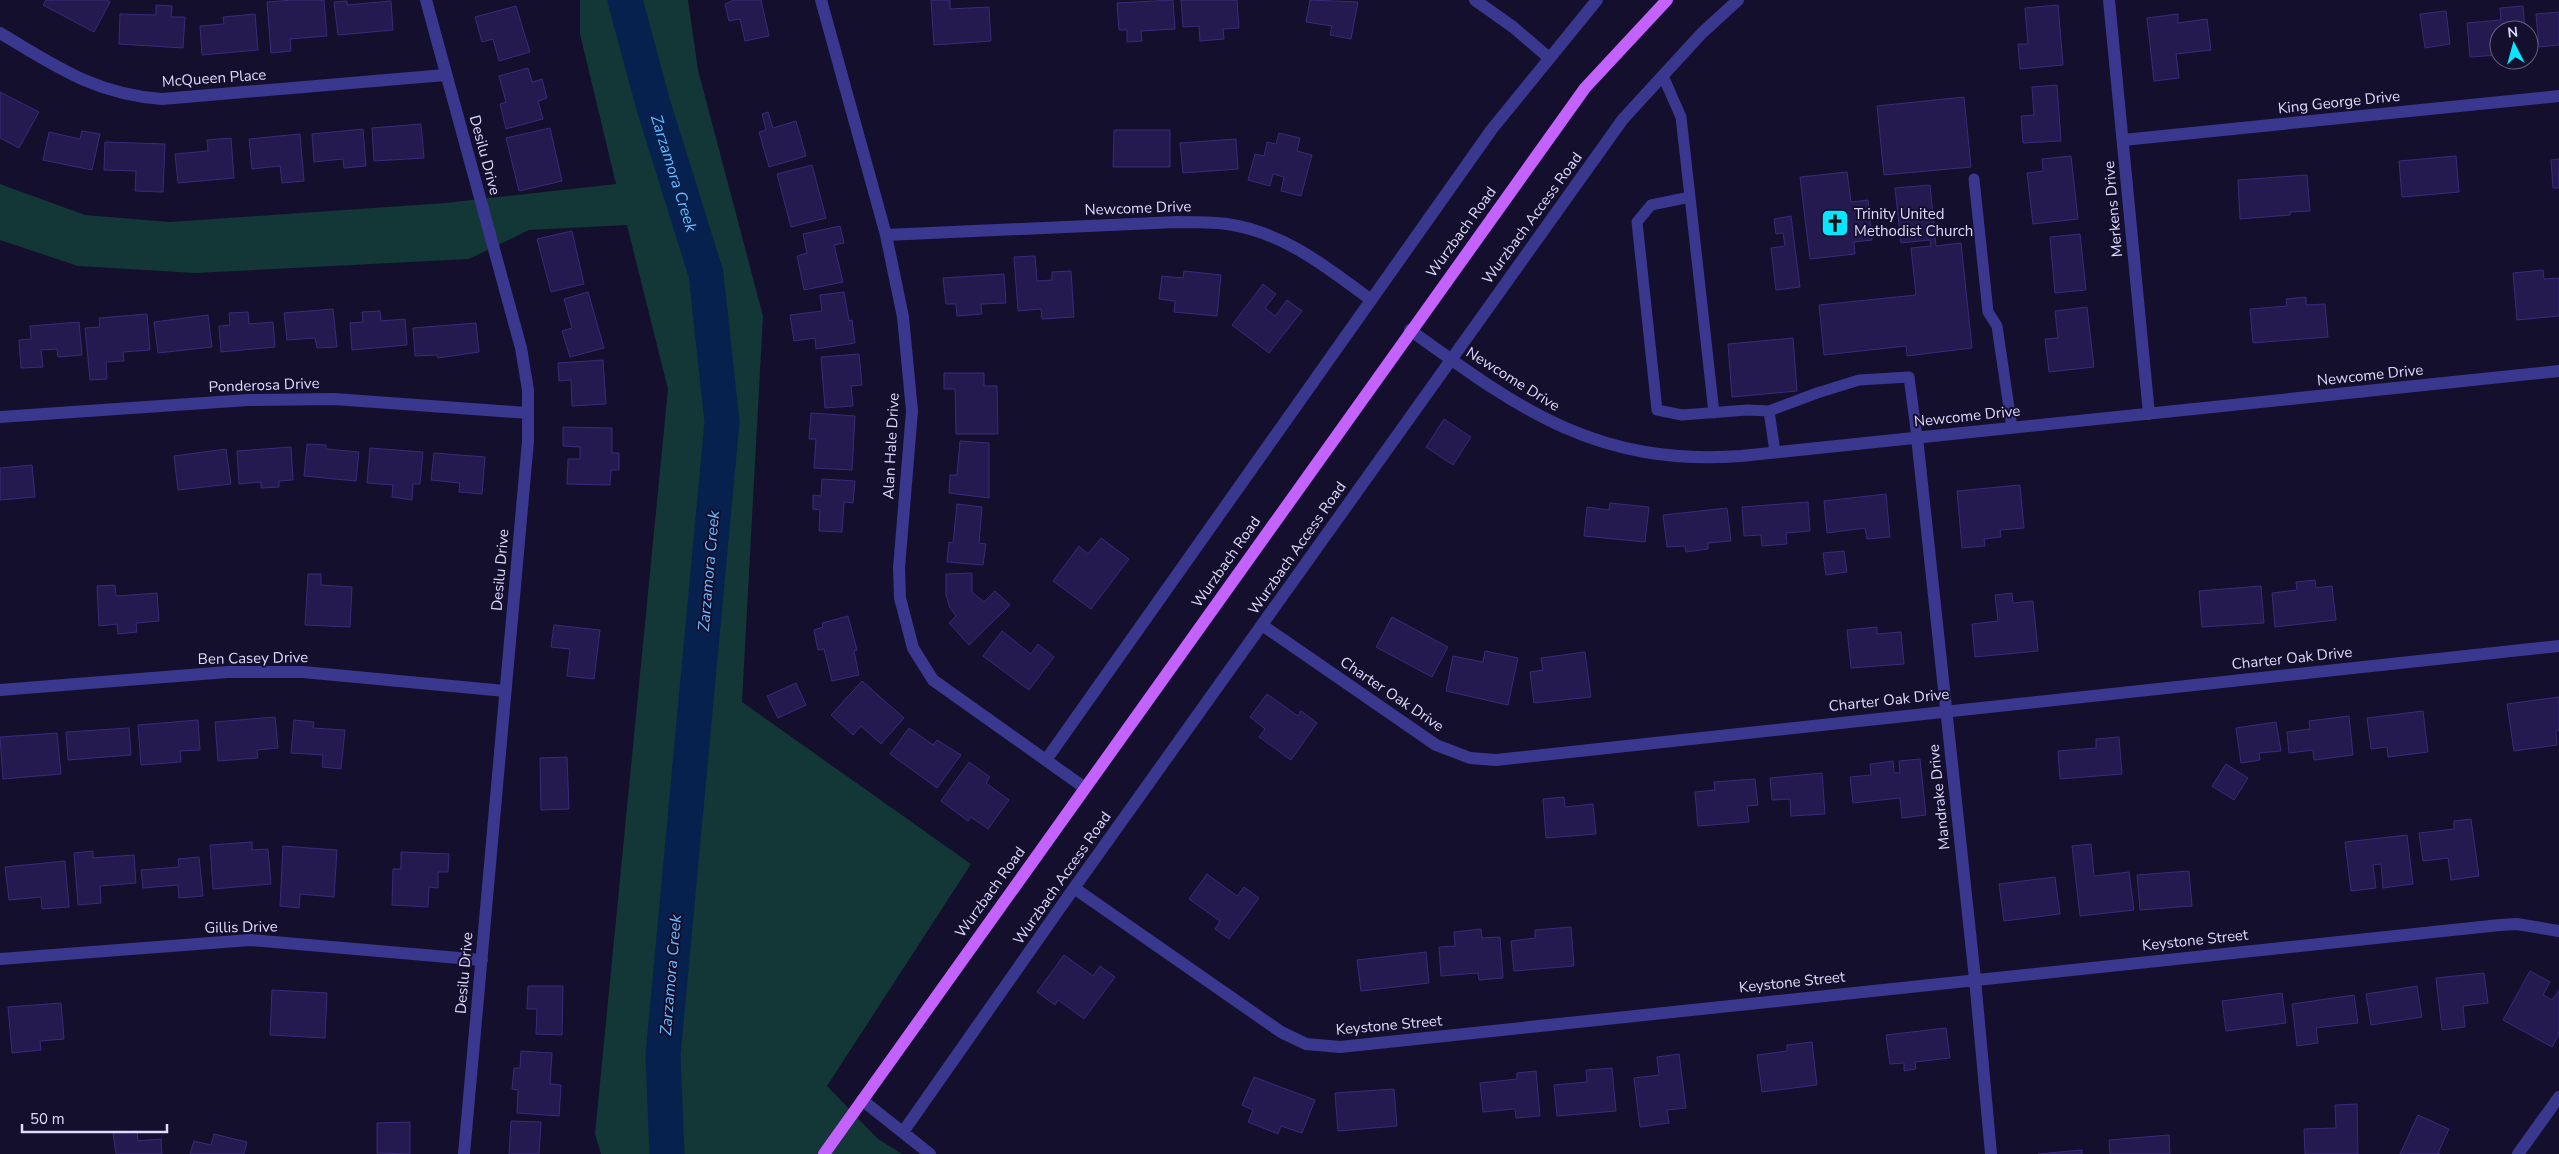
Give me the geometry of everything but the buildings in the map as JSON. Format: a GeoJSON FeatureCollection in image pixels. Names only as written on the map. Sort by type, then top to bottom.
{"type":"FeatureCollection","features":[{"type":"Feature","properties":{"kind":"main road","name":"Wurzbach Road"},"geometry":{"type":"LineString","coordinates":[[824,1154],[1410,330],[1585,88],[1667,0]]}},
{"type":"Feature","properties":{"kind":"street","name":"Desilu Drive"},"geometry":{"type":"LineString","coordinates":[[426,0],[521,348],[528,390],[528,413],[506,691],[464,1154]]}},
{"type":"Feature","properties":{"kind":"street","name":"Alan Hale Drive"},"geometry":{"type":"LineString","coordinates":[[821,0],[886,235],[903,316],[912,410],[899,568],[905,624],[913,648],[933,680],[1085,788]]}},
{"type":"Feature","properties":{"kind":"street"},"geometry":{"type":"LineString","coordinates":[[1475,0],[1513,27],[1548,57]]}},
{"type":"Feature","properties":{"kind":"street"},"geometry":{"type":"LineString","coordinates":[[1046,760],[1492,129],[1548,57],[1597,0]]}},
{"type":"Feature","properties":{"kind":"street","name":"Wurzbach Access Road"},"geometry":{"type":"LineString","coordinates":[[903,1132],[1074,888],[1623,119],[1702,33],[1738,0]]}},
{"type":"Feature","properties":{"kind":"street","name":"Merkens Drive"},"geometry":{"type":"LineString","coordinates":[[2109,0],[2149,414]]}},
{"type":"Feature","properties":{"kind":"street","name":"McQueen Place"},"geometry":{"type":"LineString","coordinates":[[0,32],[81,80],[120,94],[141,97],[162,99],[446,75]]}},
{"type":"Feature","properties":{"kind":"street","name":"King George Drive"},"geometry":{"type":"LineString","coordinates":[[2123,140],[2559,96]]}},
{"type":"Feature","properties":{"kind":"street","name":"Newcome Drive"},"geometry":{"type":"LineString","coordinates":[[886,235],[1177,222],[1225,224],[1264,234],[1310,255],[1371,300]]}},
{"type":"Feature","properties":{"kind":"street","name":"Newcome Drive"},"geometry":{"type":"LineString","coordinates":[[1410,330],[1451,360],[1535,415],[1568,431],[1603,443],[1639,452],[1675,457],[1712,458],[1775,452],[2559,371]]}},
{"type":"Feature","properties":{"kind":"street","name":"Ponderosa Drive"},"geometry":{"type":"LineString","coordinates":[[0,417],[248,400],[334,399],[528,413]]}},
{"type":"Feature","properties":{"kind":"street","name":"Mandrake Drive"},"geometry":{"type":"LineString","coordinates":[[1917,437],[1975,979],[1991,1154]]}},
{"type":"Feature","properties":{"kind":"street","name":"Charter Oak Drive"},"geometry":{"type":"LineString","coordinates":[[1262,625],[1436,745],[1470,758],[1496,760],[1946,710],[2559,646]]}},
{"type":"Feature","properties":{"kind":"street","name":"Ben Casey Drive"},"geometry":{"type":"LineString","coordinates":[[0,690],[228,672],[303,672],[506,691]]}},
{"type":"Feature","properties":{"kind":"street","name":"Keystone Street"},"geometry":{"type":"LineString","coordinates":[[1074,888],[1281,1032],[1306,1044],[1340,1047],[2500,925],[2516,924],[2559,931]]}},
{"type":"Feature","properties":{"kind":"street","name":"Gillis Drive"},"geometry":{"type":"LineString","coordinates":[[0,959],[250,940],[482,960]]}},
{"type":"Feature","properties":{"kind":"street"},"geometry":{"type":"LineString","coordinates":[[2518,1154],[2559,1097]]}},
{"type":"Feature","properties":{"kind":"street"},"geometry":{"type":"LineString","coordinates":[[862,1100],[930,1154]]}},
{"type":"Feature","properties":{"kind":"lane"},"geometry":{"type":"LineString","coordinates":[[1663,76],[1681,116],[1714,413]]}},
{"type":"Feature","properties":{"kind":"lane"},"geometry":{"type":"LineString","coordinates":[[1974,179],[1988,312],[1997,326],[2012,428]]}},
{"type":"Feature","properties":{"kind":"lane"},"geometry":{"type":"LineString","coordinates":[[1690,197],[1651,205],[1637,222],[1657,410],[1682,415],[1755,410],[1769,411],[1816,392],[1859,380],[1909,377],[1917,437]]}},
{"type":"Feature","properties":{"kind":"lane"},"geometry":{"type":"LineString","coordinates":[[1769,411],[1775,452]]}},
{"type":"Feature","properties":{"kind":"green space"},"geometry":{"type":"Polygon","coordinates":[[[580,0],[688,0],[698,70],[763,316],[742,702],[971,864],[827,1086],[878,1139],[902,1154],[601,1154],[595,1134],[668,389],[627,225],[529,230],[469,259],[195,273],[78,266],[0,240],[0,184],[85,215],[170,222],[445,203],[616,184],[580,34],[580,0]]]}},
{"type":"Feature","properties":{"kind":"waterway","name":"Zarzamora Creek"},"geometry":{"type":"LineString","coordinates":[[625,0],[653,104],[706,274],[722,422],[663,1055],[667,1154]]}},
{"type":"Feature","properties":{"kind":"place","name":"Trinity United Methodist Church"},"geometry":{"type":"Point","coordinates":[1835,223]}}]}
